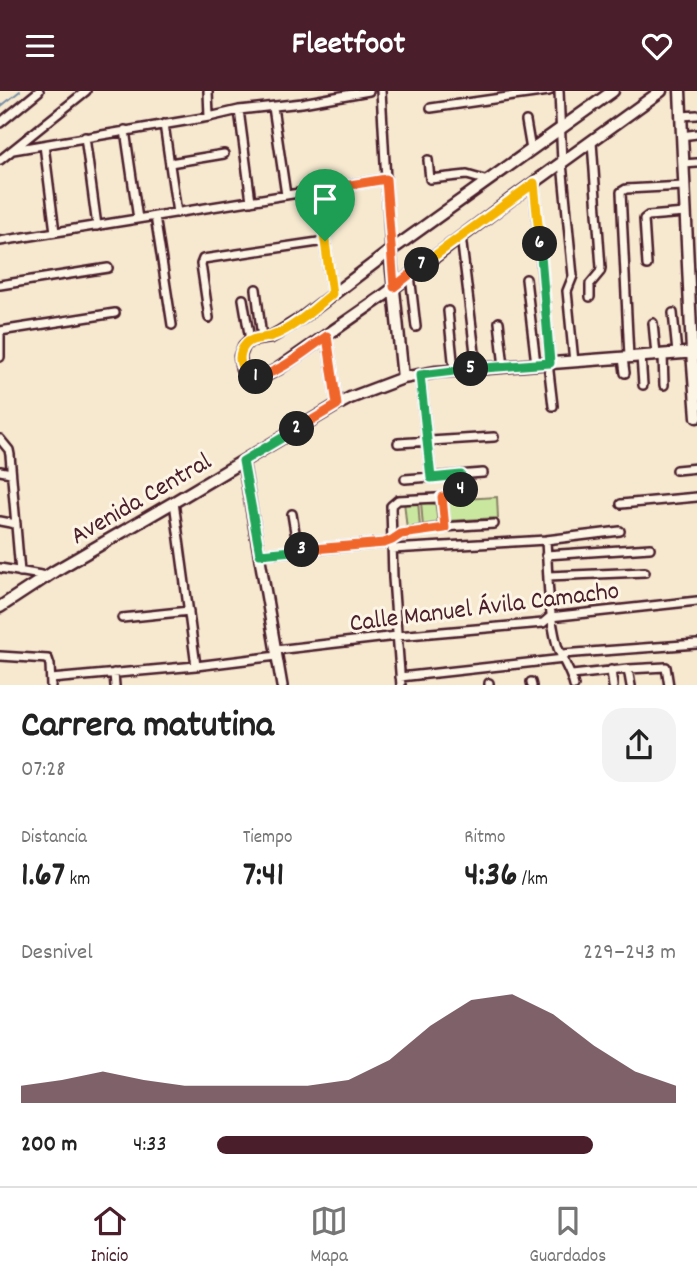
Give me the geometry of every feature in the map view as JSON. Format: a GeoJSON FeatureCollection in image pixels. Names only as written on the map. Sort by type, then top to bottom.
{"type":"FeatureCollection","features":[{"type":"Feature","properties":{"kind":"main road"},"geometry":{"type":"LineString","coordinates":[[613,91],[599,96],[531,150],[302,318],[278,334],[250,340],[240,356],[242,369],[255,377],[265,376],[278,369],[327,336],[659,92]]}},
{"type":"Feature","properties":{"kind":"main road"},"geometry":{"type":"LineString","coordinates":[[680,91],[697,417]]}},
{"type":"Feature","properties":{"kind":"main road"},"geometry":{"type":"LineString","coordinates":[[390,251],[403,378]]}},
{"type":"Feature","properties":{"kind":"main road","name":"Avenida Central"},"geometry":{"type":"LineString","coordinates":[[0,607],[47,576],[337,405],[403,378],[454,370],[694,352]]}},
{"type":"Feature","properties":{"kind":"street"},"geometry":{"type":"LineString","coordinates":[[0,123],[39,91]]}},
{"type":"Feature","properties":{"kind":"street"},"geometry":{"type":"LineString","coordinates":[[0,160],[86,91]]}},
{"type":"Feature","properties":{"kind":"street"},"geometry":{"type":"LineString","coordinates":[[208,91],[209,117]]}},
{"type":"Feature","properties":{"kind":"street"},"geometry":{"type":"LineString","coordinates":[[13,150],[239,110],[369,91]]}},
{"type":"Feature","properties":{"kind":"street"},"geometry":{"type":"LineString","coordinates":[[381,91],[390,251]]}},
{"type":"Feature","properties":{"kind":"street"},"geometry":{"type":"LineString","coordinates":[[431,108],[549,91]]}},
{"type":"Feature","properties":{"kind":"street"},"geometry":{"type":"LineString","coordinates":[[559,91],[562,163],[573,276],[566,291],[574,362]]}},
{"type":"Feature","properties":{"kind":"street"},"geometry":{"type":"LineString","coordinates":[[273,107],[286,195]]}},
{"type":"Feature","properties":{"kind":"street"},"geometry":{"type":"LineString","coordinates":[[239,110],[251,201]]}},
{"type":"Feature","properties":{"kind":"street"},"geometry":{"type":"LineString","coordinates":[[681,116],[697,115]]}},
{"type":"Feature","properties":{"kind":"street"},"geometry":{"type":"LineString","coordinates":[[526,121],[531,150]]}},
{"type":"Feature","properties":{"kind":"street"},"geometry":{"type":"LineString","coordinates":[[164,124],[177,213]]}},
{"type":"Feature","properties":{"kind":"street"},"geometry":{"type":"LineString","coordinates":[[125,130],[138,219]]}},
{"type":"Feature","properties":{"kind":"street"},"geometry":{"type":"LineString","coordinates":[[681,136],[697,134]]}},
{"type":"Feature","properties":{"kind":"street"},"geometry":{"type":"LineString","coordinates":[[85,137],[97,226]]}},
{"type":"Feature","properties":{"kind":"street"},"geometry":{"type":"LineString","coordinates":[[590,297],[590,283],[601,268],[592,142]]}},
{"type":"Feature","properties":{"kind":"street"},"geometry":{"type":"LineString","coordinates":[[44,145],[55,232]]}},
{"type":"Feature","properties":{"kind":"street"},"geometry":{"type":"LineString","coordinates":[[170,163],[224,154]]}},
{"type":"Feature","properties":{"kind":"street"},"geometry":{"type":"LineString","coordinates":[[428,160],[430,179],[467,175],[488,181]]}},
{"type":"Feature","properties":{"kind":"street"},"geometry":{"type":"LineString","coordinates":[[682,164],[697,163]]}},
{"type":"Feature","properties":{"kind":"street"},"geometry":{"type":"LineString","coordinates":[[0,241],[386,179]]}},
{"type":"Feature","properties":{"kind":"street"},"geometry":{"type":"LineString","coordinates":[[534,183],[553,406]]}},
{"type":"Feature","properties":{"kind":"street"},"geometry":{"type":"LineString","coordinates":[[625,373],[621,192],[684,186]]}},
{"type":"Feature","properties":{"kind":"street"},"geometry":{"type":"LineString","coordinates":[[318,190],[332,294]]}},
{"type":"Feature","properties":{"kind":"street"},"geometry":{"type":"LineString","coordinates":[[647,265],[644,219],[648,216],[685,213]]}},
{"type":"Feature","properties":{"kind":"street"},"geometry":{"type":"LineString","coordinates":[[155,216],[172,325]]}},
{"type":"Feature","properties":{"kind":"street"},"geometry":{"type":"LineString","coordinates":[[461,236],[477,369]]}},
{"type":"Feature","properties":{"kind":"street"},"geometry":{"type":"LineString","coordinates":[[209,318],[202,260],[325,241]]}},
{"type":"Feature","properties":{"kind":"street"},"geometry":{"type":"LineString","coordinates":[[0,285],[108,268]]}},
{"type":"Feature","properties":{"kind":"street"},"geometry":{"type":"LineString","coordinates":[[410,275],[416,327]]}},
{"type":"Feature","properties":{"kind":"street"},"geometry":{"type":"LineString","coordinates":[[526,279],[536,364]]}},
{"type":"Feature","properties":{"kind":"street"},"geometry":{"type":"LineString","coordinates":[[256,289],[262,338]]}},
{"type":"Feature","properties":{"kind":"street"},"geometry":{"type":"LineString","coordinates":[[243,299],[250,340]]}},
{"type":"Feature","properties":{"kind":"street"},"geometry":{"type":"LineString","coordinates":[[448,311],[454,370]]}},
{"type":"Feature","properties":{"kind":"street"},"geometry":{"type":"LineString","coordinates":[[0,356],[0,332],[115,313]]}},
{"type":"Feature","properties":{"kind":"street"},"geometry":{"type":"LineString","coordinates":[[673,313],[677,353]]}},
{"type":"Feature","properties":{"kind":"street"},"geometry":{"type":"LineString","coordinates":[[499,321],[504,367]]}},
{"type":"Feature","properties":{"kind":"street"},"geometry":{"type":"LineString","coordinates":[[653,323],[664,385]]}},
{"type":"Feature","properties":{"kind":"street"},"geometry":{"type":"LineString","coordinates":[[327,336],[337,405]]}},
{"type":"Feature","properties":{"kind":"street"},"geometry":{"type":"LineString","coordinates":[[641,356],[643,385]]}},
{"type":"Feature","properties":{"kind":"street"},"geometry":{"type":"LineString","coordinates":[[420,375],[431,478]]}},
{"type":"Feature","properties":{"kind":"street"},"geometry":{"type":"LineString","coordinates":[[398,443],[494,437]]}},
{"type":"Feature","properties":{"kind":"street"},"geometry":{"type":"LineString","coordinates":[[0,439],[9,450],[20,572]]}},
{"type":"Feature","properties":{"kind":"street"},"geometry":{"type":"LineString","coordinates":[[243,461],[282,685]]}},
{"type":"Feature","properties":{"kind":"street"},"geometry":{"type":"LineString","coordinates":[[676,470],[697,468]]}},
{"type":"Feature","properties":{"kind":"street"},"geometry":{"type":"LineString","coordinates":[[0,471],[11,473]]}},
{"type":"Feature","properties":{"kind":"street"},"geometry":{"type":"LineString","coordinates":[[405,479],[483,473]]}},
{"type":"Feature","properties":{"kind":"street"},"geometry":{"type":"LineString","coordinates":[[461,475],[460,495],[398,500],[391,506],[400,681],[563,656],[697,644]]}},
{"type":"Feature","properties":{"kind":"street"},"geometry":{"type":"LineString","coordinates":[[442,497],[445,528]]}},
{"type":"Feature","properties":{"kind":"street"},"geometry":{"type":"LineString","coordinates":[[621,504],[697,497]]}},
{"type":"Feature","properties":{"kind":"street"},"geometry":{"type":"LineString","coordinates":[[174,502],[196,666]]}},
{"type":"Feature","properties":{"kind":"street"},"geometry":{"type":"LineString","coordinates":[[292,514],[298,551]]}},
{"type":"Feature","properties":{"kind":"street"},"geometry":{"type":"LineString","coordinates":[[0,521],[16,524]]}},
{"type":"Feature","properties":{"kind":"street"},"geometry":{"type":"LineString","coordinates":[[392,545],[401,534],[494,524]]}},
{"type":"Feature","properties":{"kind":"street"},"geometry":{"type":"LineString","coordinates":[[260,554],[384,543],[392,545],[545,540],[620,531]]}},
{"type":"Feature","properties":{"kind":"street"},"geometry":{"type":"LineString","coordinates":[[545,540],[550,617],[558,650],[572,675],[574,685]]}},
{"type":"Feature","properties":{"kind":"street"},"geometry":{"type":"LineString","coordinates":[[547,555],[650,548]]}},
{"type":"Feature","properties":{"kind":"street"},"geometry":{"type":"LineString","coordinates":[[0,568],[47,576]]}},
{"type":"Feature","properties":{"kind":"street"},"geometry":{"type":"LineString","coordinates":[[548,576],[645,572]]}},
{"type":"Feature","properties":{"kind":"street","name":"Calle Manuel Ávila Camacho"},"geometry":{"type":"LineString","coordinates":[[51,682],[196,666],[397,636],[543,623],[550,617],[697,601]]}},
{"type":"Feature","properties":{"kind":"street"},"geometry":{"type":"LineString","coordinates":[[122,618],[189,611]]}},
{"type":"Feature","properties":{"kind":"street"},"geometry":{"type":"LineString","coordinates":[[0,656],[48,659],[51,682]]}},
{"type":"Feature","properties":{"kind":"street"},"geometry":{"type":"LineString","coordinates":[[572,675],[666,667],[669,685]]}},
{"type":"Feature","properties":{"kind":"street"},"geometry":{"type":"LineString","coordinates":[[628,669],[631,685]]}},
{"type":"Feature","properties":{"kind":"street"},"geometry":{"type":"LineString","coordinates":[[611,670],[613,685]]}},
{"type":"Feature","properties":{"kind":"street"},"geometry":{"type":"LineString","coordinates":[[114,673],[115,685]]}},
{"type":"Feature","properties":{"kind":"green space"},"geometry":{"type":"Polygon","coordinates":[[[497,497],[498,518],[448,521],[446,500],[497,497]]]}},
{"type":"Feature","properties":{"kind":"green space"},"geometry":{"type":"Polygon","coordinates":[[[435,499],[438,526],[423,527],[421,501],[435,499]]]}},
{"type":"Feature","properties":{"kind":"green space"},"geometry":{"type":"Polygon","coordinates":[[[418,500],[420,528],[407,530],[404,501],[418,500]]]}},
{"type":"Feature","properties":{"kind":"waterway"},"geometry":{"type":"LineString","coordinates":[[0,107],[20,91]]}},
{"type":"Feature","properties":{"kind":"route"},"geometry":{"type":"LineString","coordinates":[[386,179],[394,287],[534,183],[550,363],[420,375],[431,478],[461,475],[460,495],[442,497],[445,528],[401,534],[384,543],[260,554],[243,461],[337,405],[327,336],[265,376],[248,375],[242,369],[240,356],[250,340],[278,334],[332,294],[325,241],[318,190],[386,179]]}}]}
